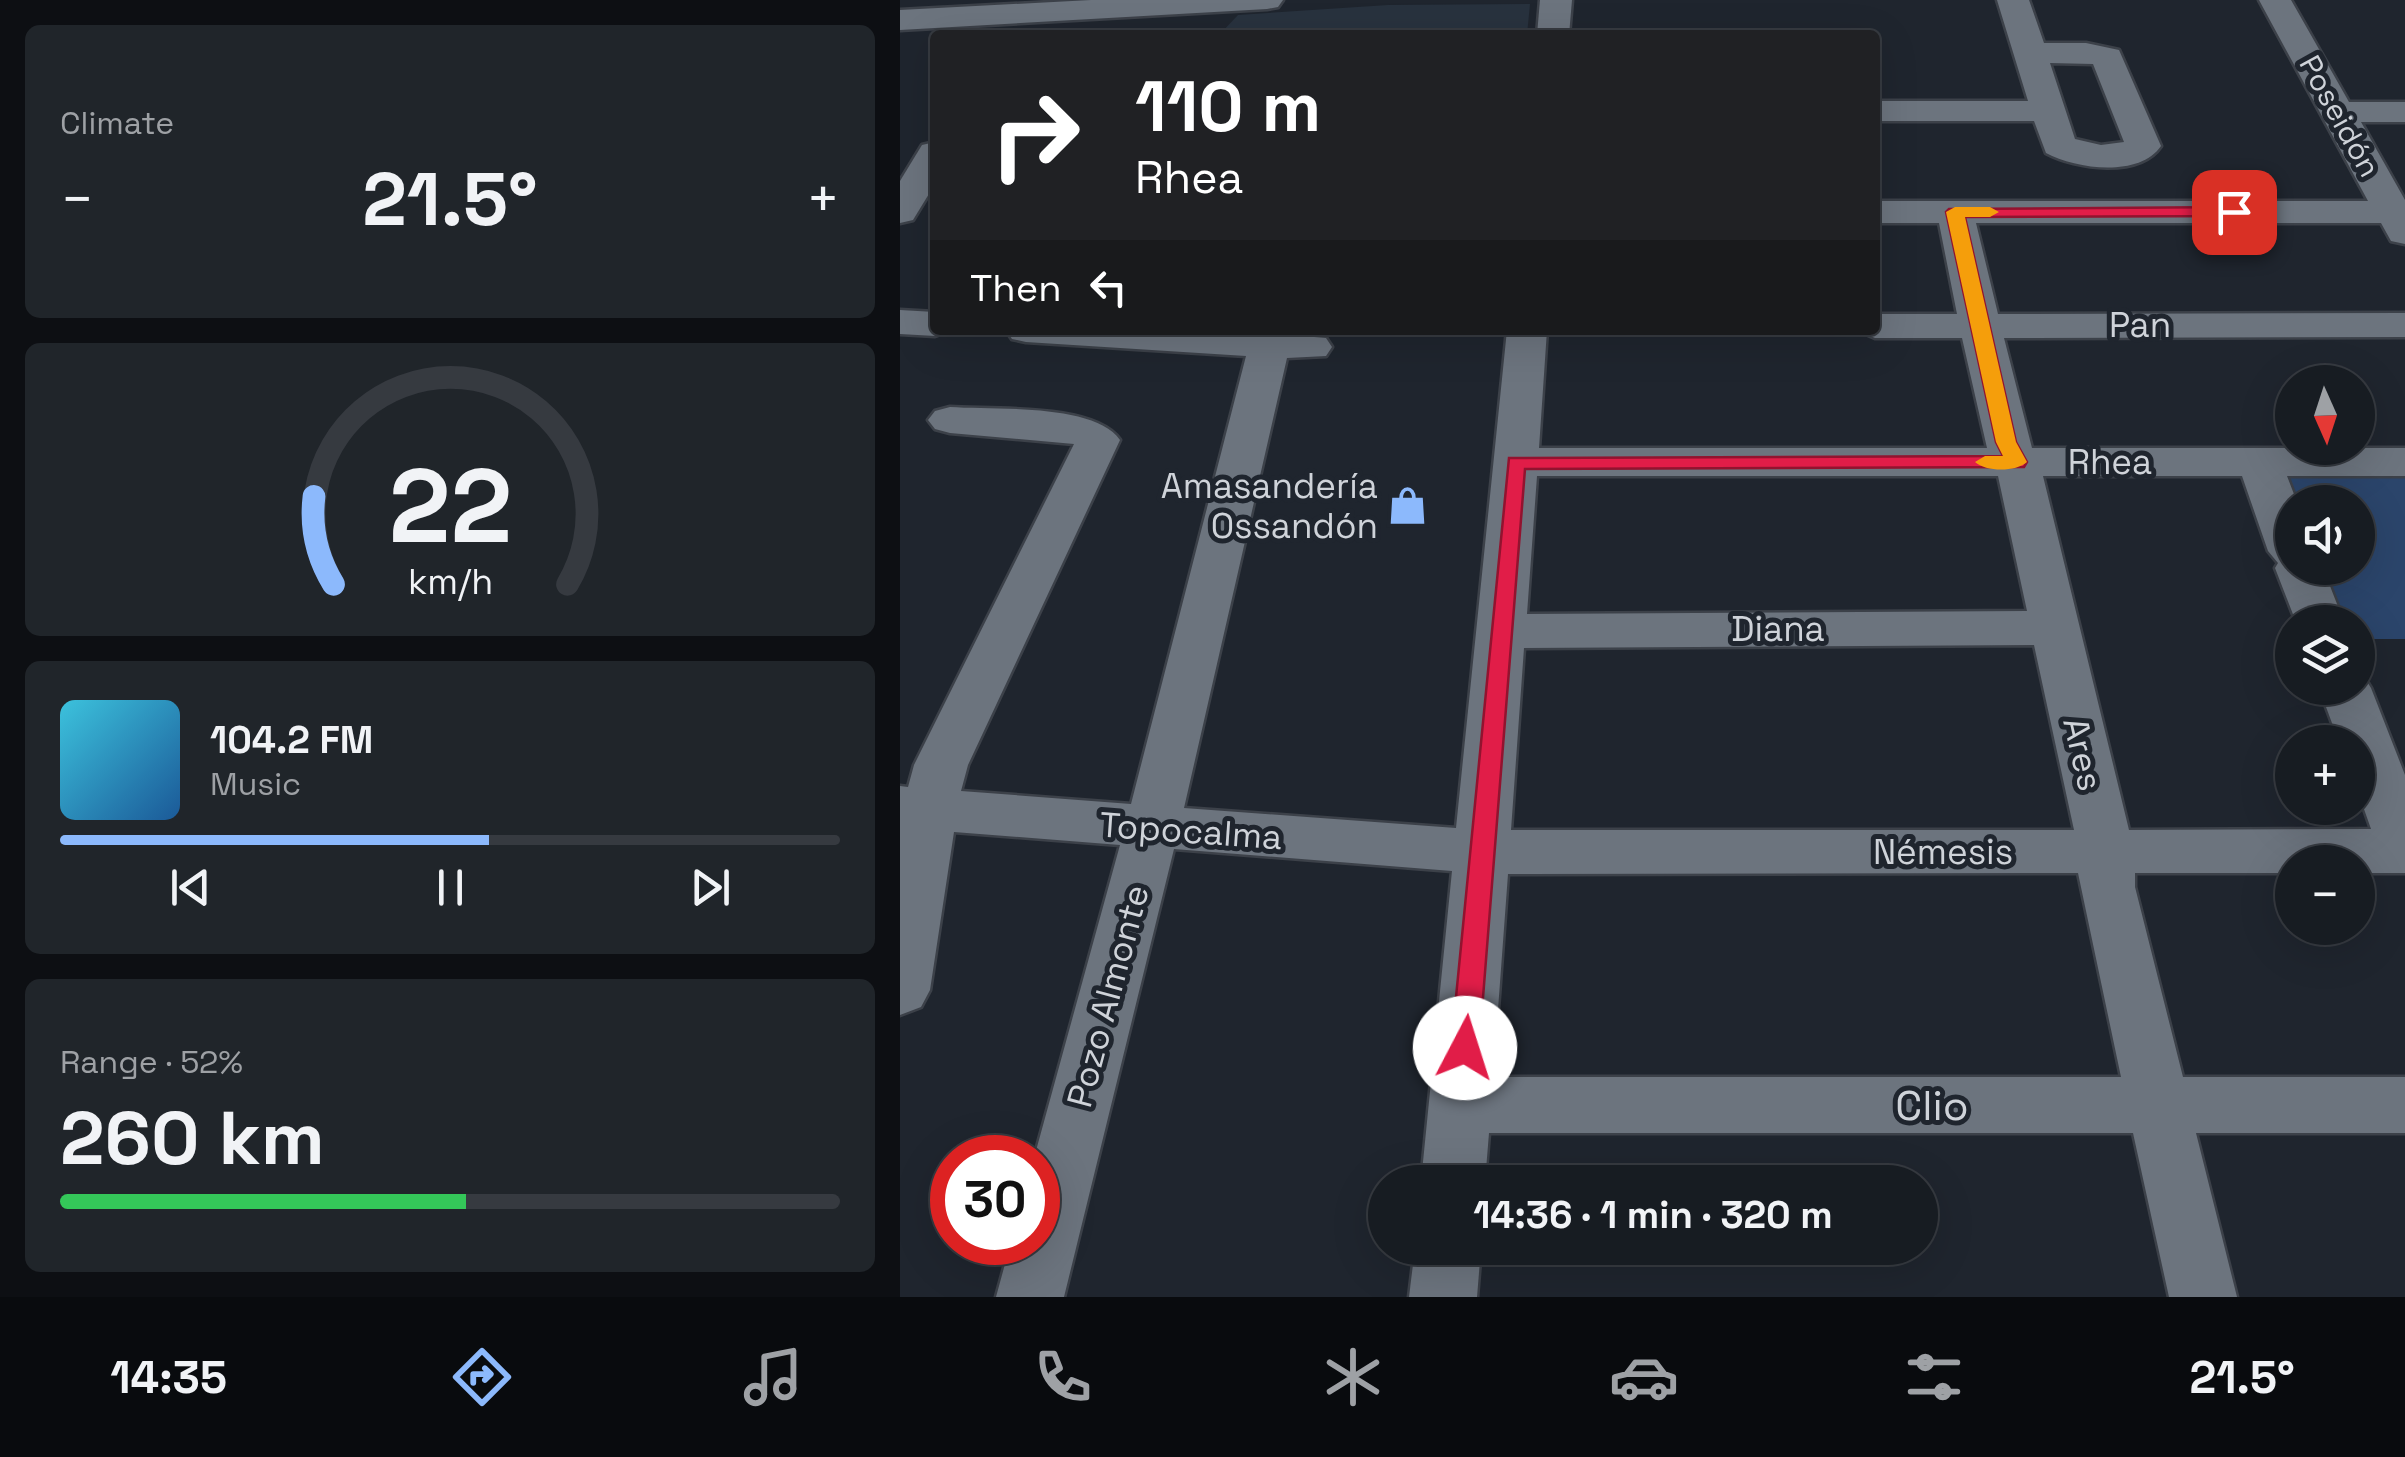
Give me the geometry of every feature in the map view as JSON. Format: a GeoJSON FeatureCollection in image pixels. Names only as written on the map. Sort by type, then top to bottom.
{"type":"FeatureCollection","features":[{"type":"Feature","properties":{"kind":"street"},"geometry":{"type":"LineString","coordinates":[[900,20],[1267,0]]}},
{"type":"Feature","properties":{"kind":"street"},"geometry":{"type":"LineString","coordinates":[[1553,30],[1556,0]]}},
{"type":"Feature","properties":{"kind":"street"},"geometry":{"type":"LineString","coordinates":[[2013,0],[2059,145],[2068,151],[2125,154],[2143,146],[2107,57],[2030,53]]}},
{"type":"Feature","properties":{"kind":"street","name":"Poseidón"},"geometry":{"type":"LineString","coordinates":[[2276,0],[2401,219]]}},
{"type":"Feature","properties":{"kind":"street"},"geometry":{"type":"LineString","coordinates":[[1042,30],[1062,12]]}},
{"type":"Feature","properties":{"kind":"street"},"geometry":{"type":"LineString","coordinates":[[1880,111],[2048,110]]}},
{"type":"Feature","properties":{"kind":"street"},"geometry":{"type":"LineString","coordinates":[[2338,112],[2405,112]]}},
{"type":"Feature","properties":{"kind":"street"},"geometry":{"type":"LineString","coordinates":[[915,200],[930,166]]}},
{"type":"Feature","properties":{"kind":"street"},"geometry":{"type":"LineString","coordinates":[[1880,212],[2401,219]]}},
{"type":"Feature","properties":{"kind":"street","name":"Ares"},"geometry":{"type":"LineString","coordinates":[[1955,212],[2006,442],[2017,462],[2106,851],[2106,887],[2203,1297]]}},
{"type":"Feature","properties":{"kind":"street"},"geometry":{"type":"LineString","coordinates":[[900,322],[930,324]]}},
{"type":"Feature","properties":{"kind":"street","name":"Pan"},"geometry":{"type":"LineString","coordinates":[[1880,326],[2405,325]]}},
{"type":"Feature","properties":{"kind":"street","name":"Pozo Almonte"},"geometry":{"type":"LineString","coordinates":[[1030,1297],[1152,828],[1290,346],[1108,335]]}},
{"type":"Feature","properties":{"kind":"street"},"geometry":{"type":"LineString","coordinates":[[1455,1165],[1527,335]]}},
{"type":"Feature","properties":{"kind":"street"},"geometry":{"type":"LineString","coordinates":[[900,990],[917,912],[914,808],[942,765],[1098,440],[1094,434],[1079,429],[950,420]]}},
{"type":"Feature","properties":{"kind":"street","name":"Rhea"},"geometry":{"type":"LineString","coordinates":[[1516,462],[2405,462]]}},
{"type":"Feature","properties":{"kind":"street"},"geometry":{"type":"LineString","coordinates":[[2259,462],[2275,505]]}},
{"type":"Feature","properties":{"kind":"street","name":"Diana"},"geometry":{"type":"LineString","coordinates":[[1501,631],[2055,628]]}},
{"type":"Feature","properties":{"kind":"street"},"geometry":{"type":"LineString","coordinates":[[2350,705],[2405,849]]}},
{"type":"Feature","properties":{"kind":"street","name":"Topocalma"},"geometry":{"type":"LineString","coordinates":[[914,808],[1482,852]]}},
{"type":"Feature","properties":{"kind":"street","name":"Némesis"},"geometry":{"type":"LineString","coordinates":[[1482,852],[2405,849]]}},
{"type":"Feature","properties":{"kind":"street","name":"Clio"},"geometry":{"type":"LineString","coordinates":[[1460,1105],[2405,1105]]}},
{"type":"Feature","properties":{"kind":"street"},"geometry":{"type":"LineString","coordinates":[[1444,1297],[1447,1265]]}},
{"type":"Feature","properties":{"kind":"shaded area"},"geometry":{"type":"Polygon","coordinates":[[[1530,4],[1527,30],[1224,30],[1238,15],[1388,5],[1530,4]]]}},
{"type":"Feature","properties":{"kind":"shaded area"},"geometry":{"type":"Polygon","coordinates":[[[2282,478],[2405,478],[2405,639],[2375,639],[2375,605],[2332,605],[2324,585],[2375,585],[2375,485],[2285,485],[2282,478]]]}},
{"type":"Feature","properties":{"kind":"slow traffic"},"geometry":{"type":"LineString","coordinates":[[1985,462],[2017,462],[2006,442],[1955,212],[1990,212]]}},
{"type":"Feature","properties":{"kind":"place","name":"Amasandería Ossandón"},"geometry":{"type":"Point","coordinates":[1408,506]}},
{"type":"Feature","properties":{"kind":"route"},"geometry":{"type":"LineString","coordinates":[[1465,1048],[1516,462],[2017,462],[2006,442],[1955,212],[2234,212]]}}]}
